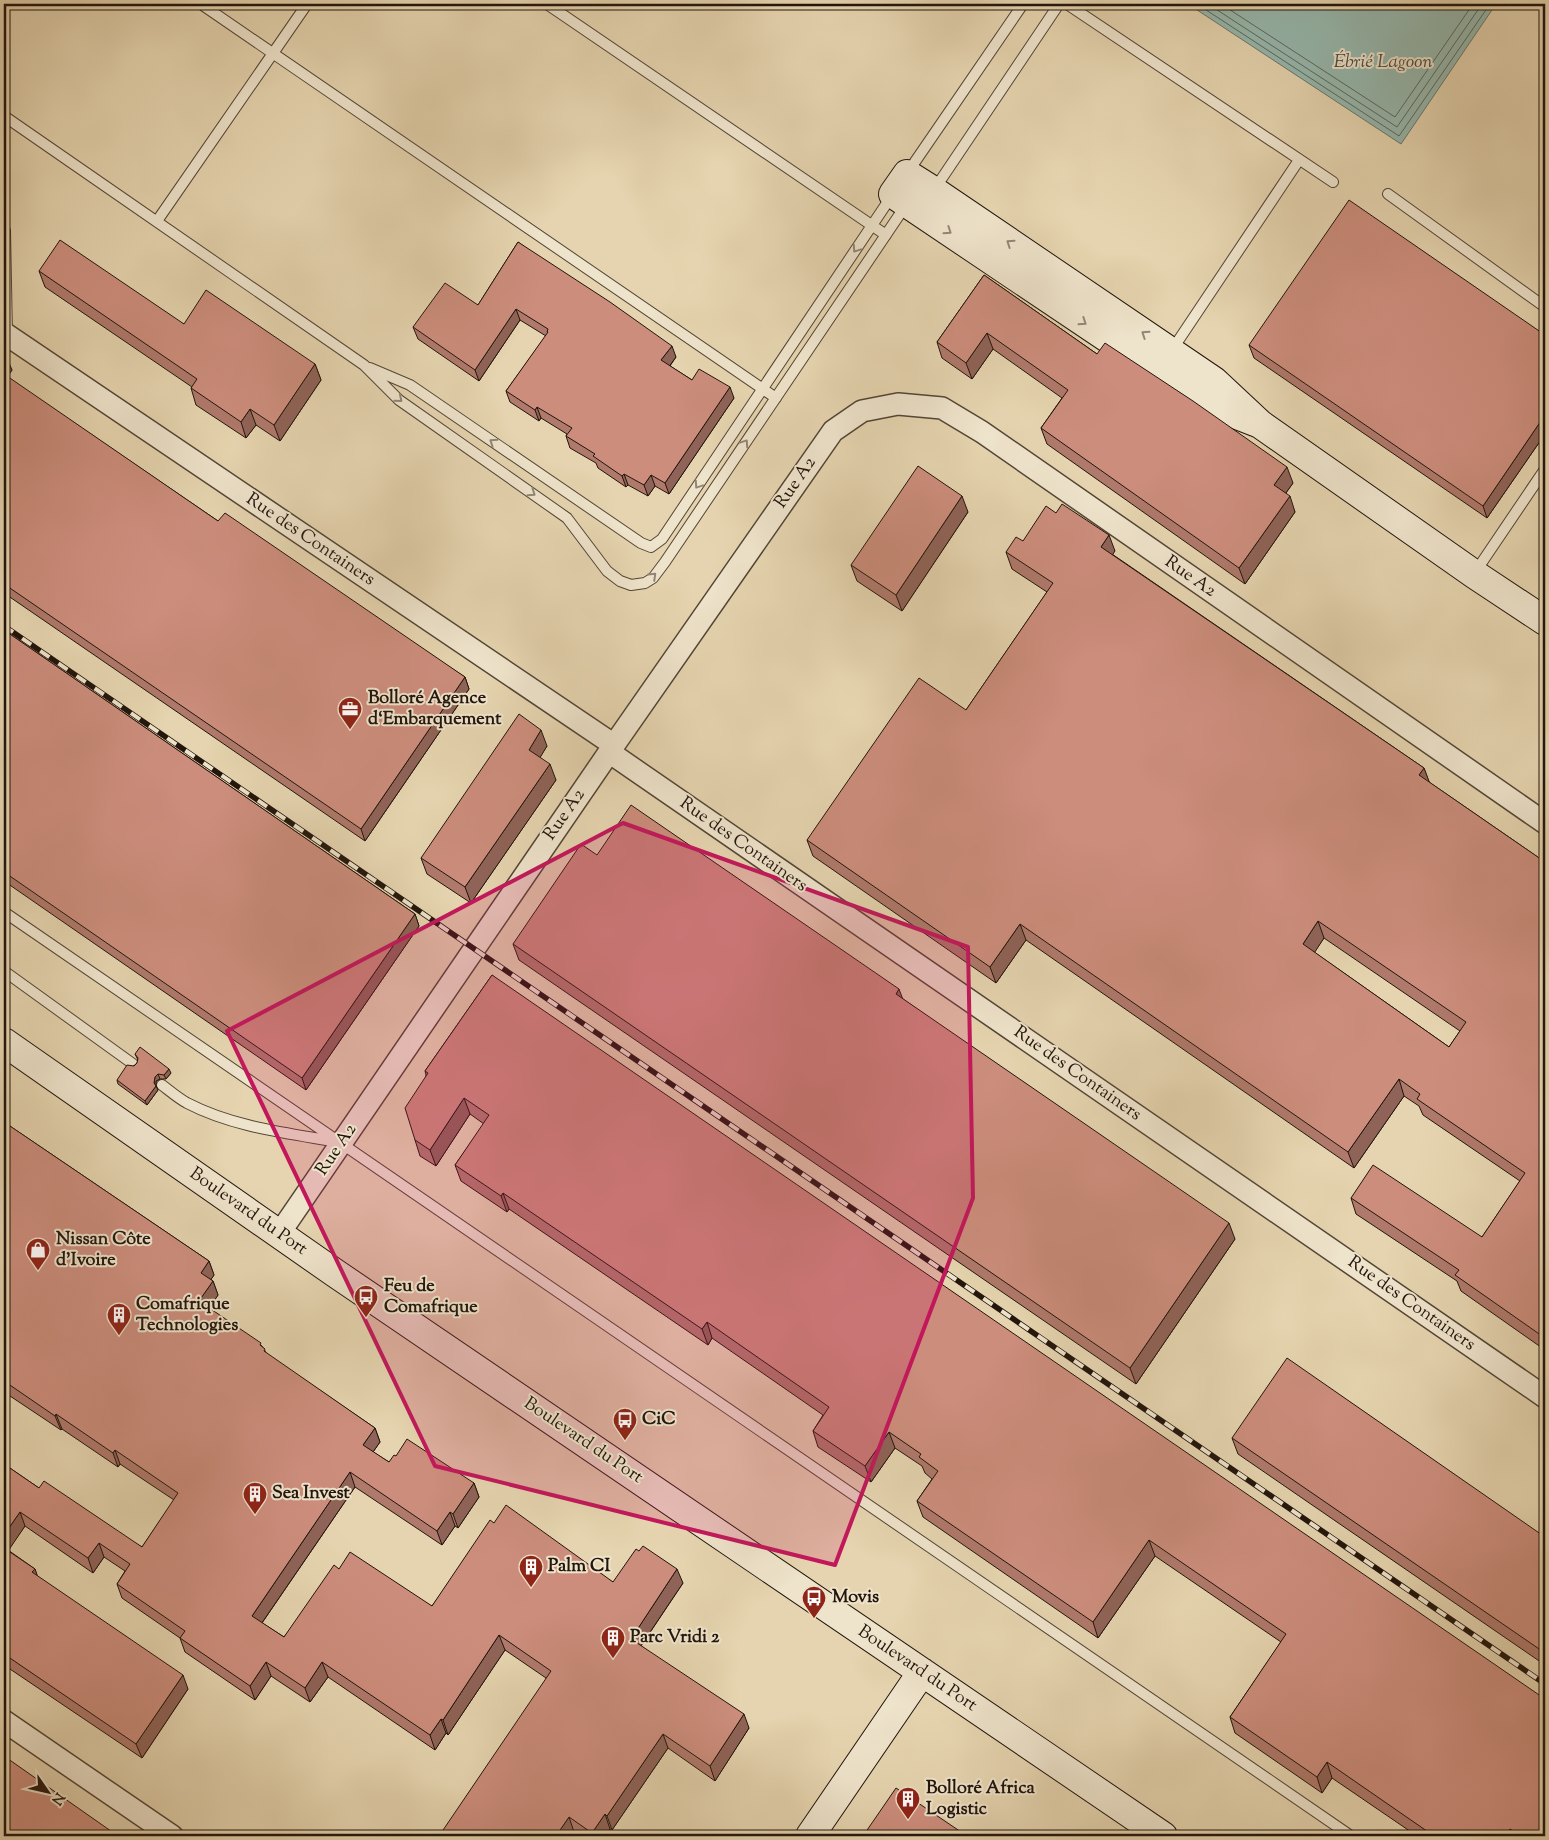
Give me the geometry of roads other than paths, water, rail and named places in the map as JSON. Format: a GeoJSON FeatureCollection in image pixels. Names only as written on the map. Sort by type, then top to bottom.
{"type":"FeatureCollection","features":[{"type":"Feature","properties":{"kind":"main road"},"geometry":{"type":"LineString","coordinates":[[916,194],[1164,362],[1214,381],[1260,424],[1474,574],[1545,621]]}},
{"type":"Feature","properties":{"kind":"main road","name":"Boulevard du Port"},"geometry":{"type":"LineString","coordinates":[[4,1042],[279,1234],[1163,1836]]}},
{"type":"Feature","properties":{"kind":"main road"},"geometry":{"type":"LineString","coordinates":[[810,1836],[922,1672]]}},
{"type":"Feature","properties":{"kind":"street","name":"Rue des Containers"},"geometry":{"type":"LineString","coordinates":[[5,332],[611,748],[1545,1397]]}},
{"type":"Feature","properties":{"kind":"street","name":"Rue A2"},"geometry":{"type":"LineString","coordinates":[[279,1234],[611,748],[833,431],[862,411],[898,404],[942,408],[982,432],[1545,823]]}},
{"type":"Feature","properties":{"kind":"street"},"geometry":{"type":"LineString","coordinates":[[4,1720],[172,1836]]}},
{"type":"Feature","properties":{"kind":"lane"},"geometry":{"type":"LineString","coordinates":[[201,4],[776,398]]}},
{"type":"Feature","properties":{"kind":"lane"},"geometry":{"type":"LineString","coordinates":[[157,222],[272,52],[307,4]]}},
{"type":"Feature","properties":{"kind":"lane"},"geometry":{"type":"LineString","coordinates":[[547,4],[886,235]]}},
{"type":"Feature","properties":{"kind":"lane"},"geometry":{"type":"LineString","coordinates":[[364,365],[410,385],[641,543],[651,547],[662,539],[872,226],[916,194],[1023,4]]}},
{"type":"Feature","properties":{"kind":"lane"},"geometry":{"type":"LineString","coordinates":[[4,116],[364,365],[399,400],[567,518],[606,572],[620,581],[631,585],[645,583],[653,578],[665,562],[886,235],[1058,4]]}},
{"type":"Feature","properties":{"kind":"lane"},"geometry":{"type":"LineString","coordinates":[[1067,4],[1333,182]]}},
{"type":"Feature","properties":{"kind":"lane"},"geometry":{"type":"LineString","coordinates":[[1164,362],[1299,160]]}},
{"type":"Feature","properties":{"kind":"lane"},"geometry":{"type":"LineString","coordinates":[[1388,194],[1545,307]]}},
{"type":"Feature","properties":{"kind":"lane"},"geometry":{"type":"LineString","coordinates":[[4,228],[5,332]]}},
{"type":"Feature","properties":{"kind":"lane"},"geometry":{"type":"LineString","coordinates":[[1474,574],[1545,469]]}},
{"type":"Feature","properties":{"kind":"lane"},"geometry":{"type":"LineString","coordinates":[[4,912],[1351,1836]]}},
{"type":"Feature","properties":{"kind":"lane"},"geometry":{"type":"LineString","coordinates":[[4,970],[133,1064]]}},
{"type":"Feature","properties":{"kind":"lane"},"geometry":{"type":"LineString","coordinates":[[162,1085],[185,1102],[214,1115],[257,1128],[341,1143]]}},
{"type":"Feature","properties":{"kind":"water","name":"Ébrié Lagoon"},"geometry":{"type":"Polygon","coordinates":[[[1188,4],[1496,4],[1401,144],[1188,4]]]}},
{"type":"Feature","properties":{"kind":"railway"},"geometry":{"type":"LineString","coordinates":[[4,626],[1545,1684]]}},
{"type":"Feature","properties":{"kind":"place","name":"Bolloré Agence d‘Embarquement"},"geometry":{"type":"Point","coordinates":[350,730]}},
{"type":"Feature","properties":{"kind":"place","name":"Nissan Côte d'Ivoire"},"geometry":{"type":"Point","coordinates":[38,1271]}},
{"type":"Feature","properties":{"kind":"place","name":"Feu de Comafrique"},"geometry":{"type":"Point","coordinates":[366,1318]}},
{"type":"Feature","properties":{"kind":"place","name":"Comafrique Technologies"},"geometry":{"type":"Point","coordinates":[119,1336]}},
{"type":"Feature","properties":{"kind":"place","name":"CiC"},"geometry":{"type":"Point","coordinates":[625,1441]}},
{"type":"Feature","properties":{"kind":"place","name":"Sea Invest"},"geometry":{"type":"Point","coordinates":[255,1515]}},
{"type":"Feature","properties":{"kind":"place","name":"Palm CI"},"geometry":{"type":"Point","coordinates":[531,1588]}},
{"type":"Feature","properties":{"kind":"place","name":"Movis"},"geometry":{"type":"Point","coordinates":[814,1619]}},
{"type":"Feature","properties":{"kind":"place","name":"Parc Vridi 2"},"geometry":{"type":"Point","coordinates":[613,1659]}},
{"type":"Feature","properties":{"kind":"place","name":"Bolloré Africa Logistic"},"geometry":{"type":"Point","coordinates":[908,1820]}}]}
